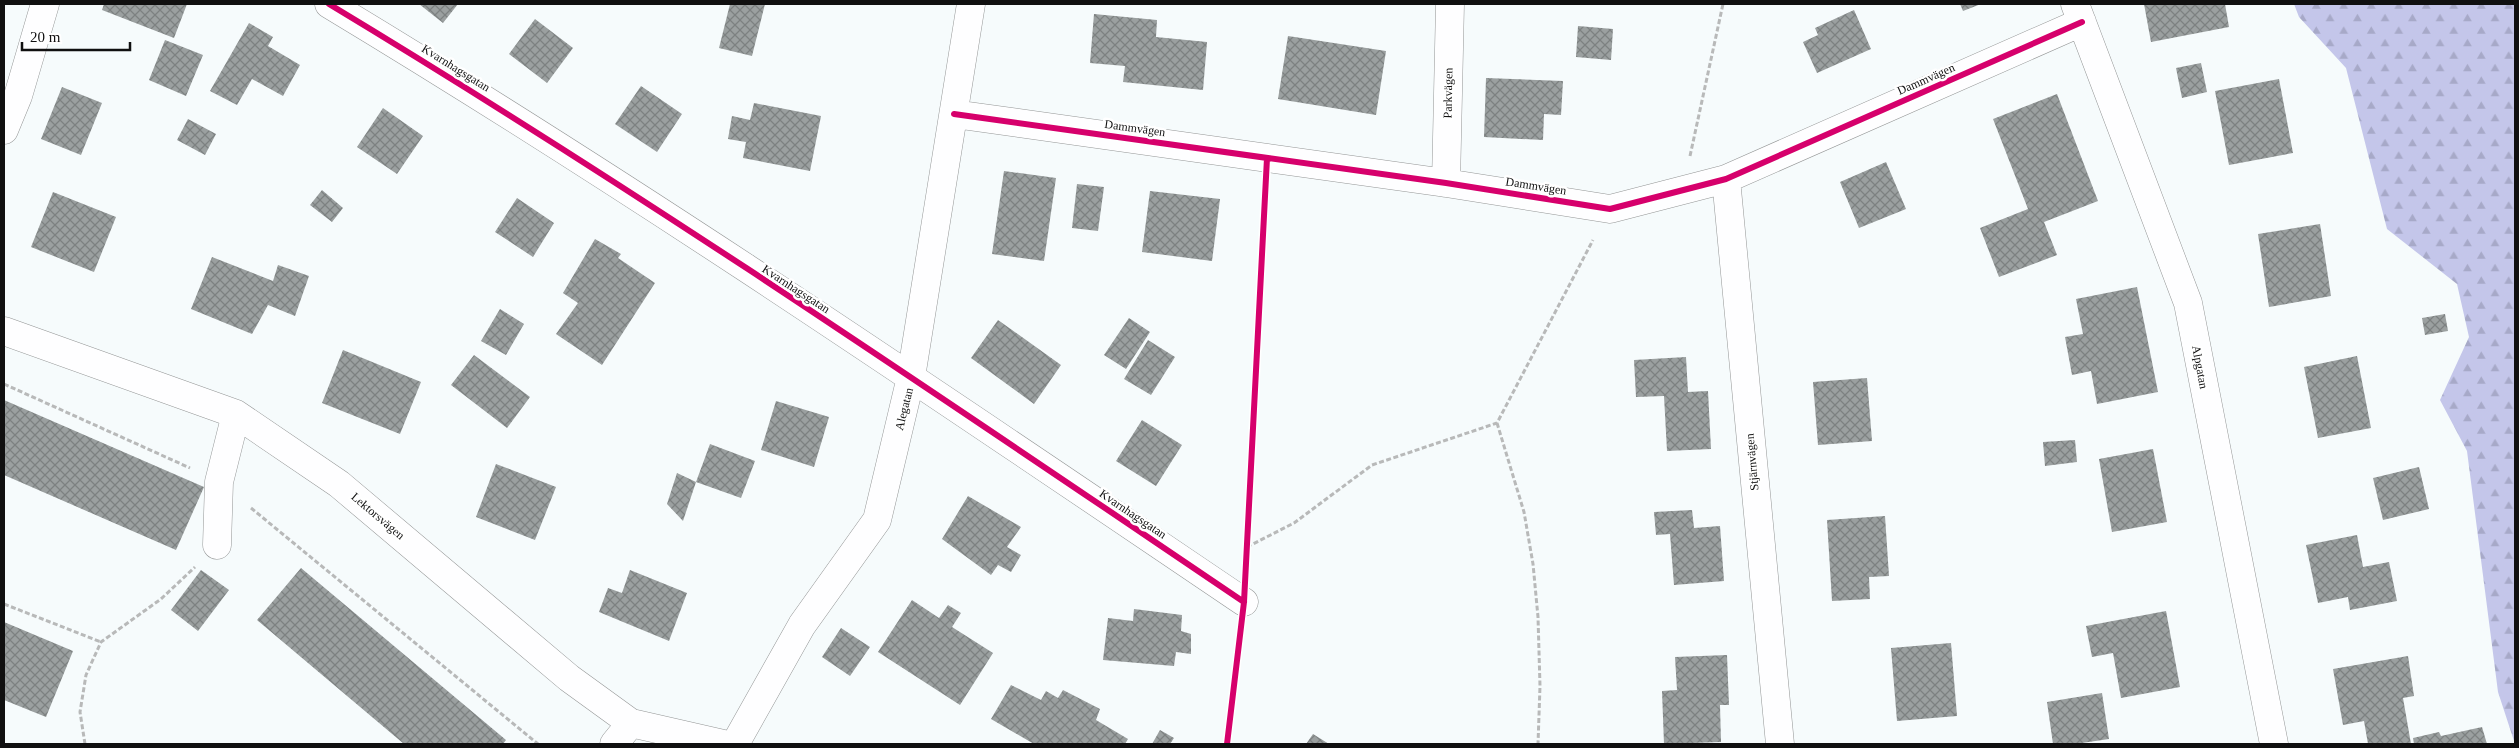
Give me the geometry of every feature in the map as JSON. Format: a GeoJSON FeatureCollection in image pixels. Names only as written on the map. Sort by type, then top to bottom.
{"type":"FeatureCollection","features":[{"type":"Feature","properties":{"kind":"street"},"geometry":{"type":"LineString","coordinates":[[4,130],[18,96],[45,4]]}},
{"type":"Feature","properties":{"kind":"street","name":"Kvarnhagsgatan"},"geometry":{"type":"LineString","coordinates":[[329,4],[445,74],[912,377],[1244,602]]}},
{"type":"Feature","properties":{"kind":"street","name":"Alegatan"},"geometry":{"type":"LineString","coordinates":[[735,744],[802,626],[877,520],[912,377],[971,4]]}},
{"type":"Feature","properties":{"kind":"street","name":"Parkvägen"},"geometry":{"type":"LineString","coordinates":[[1446,183],[1450,4]]}},
{"type":"Feature","properties":{"kind":"street","name":"Dammvägen"},"geometry":{"type":"LineString","coordinates":[[954,114],[1446,183],[1610,209],[1726,179],[2079,13]]}},
{"type":"Feature","properties":{"kind":"street","name":"Alpgatan"},"geometry":{"type":"LineString","coordinates":[[2079,13],[2188,303],[2274,744]]}},
{"type":"Feature","properties":{"kind":"street","name":"Stjärnvägen"},"geometry":{"type":"LineString","coordinates":[[1726,179],[1780,744]]}},
{"type":"Feature","properties":{"kind":"street","name":"Lektorsvägen"},"geometry":{"type":"LineString","coordinates":[[4,331],[236,414],[339,484],[569,678],[631,723],[723,744]]}},
{"type":"Feature","properties":{"kind":"street"},"geometry":{"type":"LineString","coordinates":[[217,545],[219,482],[236,414]]}},
{"type":"Feature","properties":{"kind":"street"},"geometry":{"type":"LineString","coordinates":[[614,744],[631,723]]}},
{"type":"Feature","properties":{"kind":"path"},"geometry":{"type":"LineString","coordinates":[[1682,191],[1723,4]]}},
{"type":"Feature","properties":{"kind":"path"},"geometry":{"type":"LineString","coordinates":[[1246,548],[1294,523],[1372,465],[1497,422],[1610,209]]}},
{"type":"Feature","properties":{"kind":"path"},"geometry":{"type":"LineString","coordinates":[[4,384],[219,482],[538,744]]}},
{"type":"Feature","properties":{"kind":"path"},"geometry":{"type":"LineString","coordinates":[[1497,422],[1524,512],[1533,564],[1540,686],[1538,744]]}},
{"type":"Feature","properties":{"kind":"path"},"geometry":{"type":"LineString","coordinates":[[1244,602],[1247,538]]}},
{"type":"Feature","properties":{"kind":"path"},"geometry":{"type":"LineString","coordinates":[[85,744],[80,712],[86,675],[100,642],[161,599],[217,545]]}},
{"type":"Feature","properties":{"kind":"path"},"geometry":{"type":"LineString","coordinates":[[4,604],[100,642]]}},
{"type":"Feature","properties":{"kind":"green space"},"geometry":{"type":"Polygon","coordinates":[[[2294,4],[2515,4],[2515,744],[2498,692],[2467,451],[2440,400],[2469,337],[2457,284],[2387,229],[2346,68],[2299,17],[2294,4]]]}},
{"type":"Feature","properties":{"kind":"building"},"geometry":{"type":"Polygon","coordinates":[[[104,4],[187,4],[174,38],[102,10],[104,4]]]}},
{"type":"Feature","properties":{"kind":"building"},"geometry":{"type":"Polygon","coordinates":[[[419,4],[458,4],[443,23],[419,4]]]}},
{"type":"Feature","properties":{"kind":"building"},"geometry":{"type":"Polygon","coordinates":[[[730,4],[765,4],[752,56],[719,48],[730,4]]]}},
{"type":"Feature","properties":{"kind":"building"},"geometry":{"type":"Polygon","coordinates":[[[1960,4],[1981,4],[1963,11],[1960,4]]]}},
{"type":"Feature","properties":{"kind":"building"},"geometry":{"type":"Polygon","coordinates":[[[2144,4],[2225,4],[2229,27],[2151,42],[2144,4]]]}},
{"type":"Feature","properties":{"kind":"building"},"geometry":{"type":"Polygon","coordinates":[[[1854,10],[1871,49],[1817,73],[1803,42],[1818,35],[1815,28],[1854,10]]]}},
{"type":"Feature","properties":{"kind":"building"},"geometry":{"type":"Polygon","coordinates":[[[1094,14],[1157,20],[1156,37],[1207,42],[1203,90],[1123,82],[1125,66],[1090,63],[1094,14]]]}},
{"type":"Feature","properties":{"kind":"building"},"geometry":{"type":"Polygon","coordinates":[[[535,19],[573,48],[547,83],[509,54],[535,19]]]}},
{"type":"Feature","properties":{"kind":"building"},"geometry":{"type":"Polygon","coordinates":[[[249,23],[273,37],[268,46],[300,65],[283,96],[252,79],[237,105],[210,91],[249,23]]]}},
{"type":"Feature","properties":{"kind":"building"},"geometry":{"type":"Polygon","coordinates":[[[1578,26],[1613,29],[1611,60],[1576,57],[1578,26]]]}},
{"type":"Feature","properties":{"kind":"building"},"geometry":{"type":"Polygon","coordinates":[[[1288,36],[1386,51],[1376,115],[1278,99],[1288,36]]]}},
{"type":"Feature","properties":{"kind":"building"},"geometry":{"type":"Polygon","coordinates":[[[165,40],[203,55],[186,96],[149,80],[165,40]]]}},
{"type":"Feature","properties":{"kind":"building"},"geometry":{"type":"Polygon","coordinates":[[[2201,63],[2207,92],[2182,98],[2176,68],[2201,63]]]}},
{"type":"Feature","properties":{"kind":"building"},"geometry":{"type":"Polygon","coordinates":[[[1486,78],[1563,81],[1561,115],[1544,114],[1543,140],[1484,137],[1486,78]]]}},
{"type":"Feature","properties":{"kind":"building"},"geometry":{"type":"Polygon","coordinates":[[[2279,79],[2293,153],[2229,165],[2215,91],[2279,79]]]}},
{"type":"Feature","properties":{"kind":"building"},"geometry":{"type":"Polygon","coordinates":[[[641,86],[682,114],[657,152],[615,124],[641,86]]]}},
{"type":"Feature","properties":{"kind":"building"},"geometry":{"type":"Polygon","coordinates":[[[62,87],[102,103],[81,155],[41,139],[62,87]]]}},
{"type":"Feature","properties":{"kind":"building"},"geometry":{"type":"Polygon","coordinates":[[[2057,94],[2098,201],[2044,222],[2057,255],[1999,277],[1980,228],[2028,209],[1993,119],[2057,94]]]}},
{"type":"Feature","properties":{"kind":"building"},"geometry":{"type":"Polygon","coordinates":[[[754,103],[821,116],[810,171],[743,158],[746,142],[728,139],[732,116],[750,120],[754,103]]]}},
{"type":"Feature","properties":{"kind":"building"},"geometry":{"type":"Polygon","coordinates":[[[383,108],[423,136],[397,174],[357,147],[383,108]]]}},
{"type":"Feature","properties":{"kind":"building"},"geometry":{"type":"Polygon","coordinates":[[[188,119],[216,134],[205,155],[177,140],[188,119]]]}},
{"type":"Feature","properties":{"kind":"building"},"geometry":{"type":"Polygon","coordinates":[[[1886,162],[1906,209],[1859,228],[1840,182],[1886,162]]]}},
{"type":"Feature","properties":{"kind":"building"},"geometry":{"type":"Polygon","coordinates":[[[1004,171],[1056,178],[1044,261],[992,254],[1004,171]]]}},
{"type":"Feature","properties":{"kind":"building"},"geometry":{"type":"Polygon","coordinates":[[[1077,184],[1104,187],[1098,231],[1072,228],[1077,184]]]}},
{"type":"Feature","properties":{"kind":"building"},"geometry":{"type":"Polygon","coordinates":[[[322,190],[343,208],[332,222],[310,205],[322,190]]]}},
{"type":"Feature","properties":{"kind":"building"},"geometry":{"type":"Polygon","coordinates":[[[1150,191],[1220,199],[1212,261],[1142,252],[1150,191]]]}},
{"type":"Feature","properties":{"kind":"building"},"geometry":{"type":"Polygon","coordinates":[[[53,192],[116,217],[94,272],[31,247],[53,192]]]}},
{"type":"Feature","properties":{"kind":"building"},"geometry":{"type":"Polygon","coordinates":[[[517,198],[554,223],[533,257],[495,232],[517,198]]]}},
{"type":"Feature","properties":{"kind":"building"},"geometry":{"type":"Polygon","coordinates":[[[2320,224],[2331,296],[2269,307],[2258,234],[2320,224]]]}},
{"type":"Feature","properties":{"kind":"building"},"geometry":{"type":"Polygon","coordinates":[[[595,239],[621,254],[618,258],[655,283],[602,365],[556,334],[578,303],[563,293],[595,239]]]}},
{"type":"Feature","properties":{"kind":"building"},"geometry":{"type":"Polygon","coordinates":[[[212,257],[273,281],[278,265],[309,276],[295,316],[268,305],[252,334],[191,309],[212,257]]]}},
{"type":"Feature","properties":{"kind":"building"},"geometry":{"type":"Polygon","coordinates":[[[2137,287],[2158,392],[2097,404],[2091,371],[2072,375],[2065,337],[2083,334],[2076,299],[2137,287]]]}},
{"type":"Feature","properties":{"kind":"building"},"geometry":{"type":"Polygon","coordinates":[[[500,309],[524,324],[506,355],[481,341],[500,309]]]}},
{"type":"Feature","properties":{"kind":"building"},"geometry":{"type":"Polygon","coordinates":[[[2445,314],[2448,331],[2425,335],[2422,318],[2445,314]]]}},
{"type":"Feature","properties":{"kind":"building"},"geometry":{"type":"Polygon","coordinates":[[[1129,318],[1150,332],[1126,369],[1104,355],[1129,318]]]}},
{"type":"Feature","properties":{"kind":"building"},"geometry":{"type":"Polygon","coordinates":[[[998,320],[1061,365],[1034,404],[971,358],[998,320]]]}},
{"type":"Feature","properties":{"kind":"building"},"geometry":{"type":"Polygon","coordinates":[[[1148,340],[1175,357],[1151,395],[1124,379],[1148,340]]]}},
{"type":"Feature","properties":{"kind":"building"},"geometry":{"type":"Polygon","coordinates":[[[343,350],[421,382],[400,434],[322,403],[343,350]]]}},
{"type":"Feature","properties":{"kind":"building"},"geometry":{"type":"Polygon","coordinates":[[[474,355],[530,397],[507,428],[451,385],[474,355]]]}},
{"type":"Feature","properties":{"kind":"building"},"geometry":{"type":"Polygon","coordinates":[[[2357,356],[2371,428],[2318,438],[2304,367],[2357,356]]]}},
{"type":"Feature","properties":{"kind":"building"},"geometry":{"type":"Polygon","coordinates":[[[1686,357],[1688,392],[1708,391],[1711,449],[1667,451],[1664,396],[1636,397],[1634,360],[1686,357]]]}},
{"type":"Feature","properties":{"kind":"building"},"geometry":{"type":"Polygon","coordinates":[[[1867,378],[1872,441],[1818,445],[1813,382],[1867,378]]]}},
{"type":"Feature","properties":{"kind":"building"},"geometry":{"type":"Polygon","coordinates":[[[4,400],[204,487],[176,550],[4,475],[4,400]]]}},
{"type":"Feature","properties":{"kind":"building"},"geometry":{"type":"Polygon","coordinates":[[[776,401],[829,417],[814,467],[761,450],[776,401]]]}},
{"type":"Feature","properties":{"kind":"building"},"geometry":{"type":"Polygon","coordinates":[[[1142,420],[1182,445],[1156,486],[1116,461],[1142,420]]]}},
{"type":"Feature","properties":{"kind":"building"},"geometry":{"type":"Polygon","coordinates":[[[2075,440],[2077,462],[2045,466],[2043,442],[2075,440]]]}},
{"type":"Feature","properties":{"kind":"building"},"geometry":{"type":"Polygon","coordinates":[[[710,444],[755,461],[741,498],[696,482],[710,444]]]}},
{"type":"Feature","properties":{"kind":"building"},"geometry":{"type":"Polygon","coordinates":[[[2153,449],[2167,522],[2112,532],[2099,459],[2153,449]]]}},
{"type":"Feature","properties":{"kind":"building"},"geometry":{"type":"Polygon","coordinates":[[[496,464],[556,487],[535,540],[476,517],[496,464]]]}},
{"type":"Feature","properties":{"kind":"building"},"geometry":{"type":"Polygon","coordinates":[[[2419,467],[2429,509],[2383,520],[2373,478],[2419,467]]]}},
{"type":"Feature","properties":{"kind":"building"},"geometry":{"type":"Polygon","coordinates":[[[677,473],[696,482],[683,521],[667,504],[677,473]]]}},
{"type":"Feature","properties":{"kind":"building"},"geometry":{"type":"Polygon","coordinates":[[[968,496],[1021,527],[1007,547],[1021,555],[1011,572],[998,565],[991,575],[942,539],[968,496]]]}},
{"type":"Feature","properties":{"kind":"building"},"geometry":{"type":"Polygon","coordinates":[[[1692,510],[1694,528],[1720,526],[1724,581],[1674,585],[1670,534],[1656,535],[1654,512],[1692,510]]]}},
{"type":"Feature","properties":{"kind":"building"},"geometry":{"type":"Polygon","coordinates":[[[1885,516],[1889,576],[1869,577],[1870,599],[1832,601],[1827,520],[1885,516]]]}},
{"type":"Feature","properties":{"kind":"building"},"geometry":{"type":"Polygon","coordinates":[[[2357,535],[2363,567],[2389,562],[2397,601],[2350,610],[2348,597],[2318,603],[2306,545],[2357,535]]]}},
{"type":"Feature","properties":{"kind":"building"},"geometry":{"type":"Polygon","coordinates":[[[301,568],[506,740],[503,744],[404,744],[257,620],[301,568]]]}},
{"type":"Feature","properties":{"kind":"building"},"geometry":{"type":"Polygon","coordinates":[[[201,570],[229,590],[198,631],[171,610],[201,570]]]}},
{"type":"Feature","properties":{"kind":"building"},"geometry":{"type":"Polygon","coordinates":[[[630,570],[687,593],[669,641],[599,612],[608,588],[622,593],[630,570]]]}},
{"type":"Feature","properties":{"kind":"building"},"geometry":{"type":"Polygon","coordinates":[[[912,600],[939,618],[948,605],[961,613],[952,627],[993,653],[960,705],[878,652],[912,600]]]}},
{"type":"Feature","properties":{"kind":"building"},"geometry":{"type":"Polygon","coordinates":[[[1134,609],[1182,615],[1181,631],[1191,634],[1191,654],[1176,652],[1174,666],[1103,660],[1108,618],[1133,621],[1134,609]]]}},
{"type":"Feature","properties":{"kind":"building"},"geometry":{"type":"Polygon","coordinates":[[[2166,611],[2180,687],[2121,698],[2113,653],[2092,657],[2086,626],[2166,611]]]}},
{"type":"Feature","properties":{"kind":"building"},"geometry":{"type":"Polygon","coordinates":[[[4,622],[73,651],[46,717],[4,700],[4,622]]]}},
{"type":"Feature","properties":{"kind":"building"},"geometry":{"type":"Polygon","coordinates":[[[841,628],[870,647],[850,676],[822,657],[841,628]]]}},
{"type":"Feature","properties":{"kind":"building"},"geometry":{"type":"Polygon","coordinates":[[[1951,643],[1957,716],[1897,721],[1891,648],[1951,643]]]}},
{"type":"Feature","properties":{"kind":"building"},"geometry":{"type":"Polygon","coordinates":[[[1727,655],[1729,705],[1720,705],[1721,742],[1664,744],[1662,691],[1677,690],[1675,657],[1727,655]]]}},
{"type":"Feature","properties":{"kind":"building"},"geometry":{"type":"Polygon","coordinates":[[[2408,656],[2414,696],[2403,698],[2411,744],[2368,744],[2364,721],[2343,725],[2333,669],[2408,656]]]}},
{"type":"Feature","properties":{"kind":"building"},"geometry":{"type":"Polygon","coordinates":[[[1011,685],[1041,700],[1046,691],[1058,698],[1063,690],[1100,709],[1096,720],[1128,739],[1125,744],[1034,744],[991,719],[1011,685]]]}},
{"type":"Feature","properties":{"kind":"building"},"geometry":{"type":"Polygon","coordinates":[[[2102,693],[2109,739],[2075,744],[2053,744],[2047,702],[2102,693]]]}},
{"type":"Feature","properties":{"kind":"building"},"geometry":{"type":"Polygon","coordinates":[[[2482,727],[2487,744],[2414,744],[2413,738],[2439,732],[2441,736],[2482,727]]]}},
{"type":"Feature","properties":{"kind":"building"},"geometry":{"type":"Polygon","coordinates":[[[1160,730],[1174,738],[1170,744],[1152,744],[1160,730]]]}},
{"type":"Feature","properties":{"kind":"building"},"geometry":{"type":"Polygon","coordinates":[[[1313,734],[1329,744],[1306,744],[1313,734]]]}},
{"type":"Feature","properties":{"kind":"cycle path"},"geometry":{"type":"LineString","coordinates":[[329,4],[446,75],[676,222],[1244,602]]}},
{"type":"Feature","properties":{"kind":"cycle path"},"geometry":{"type":"LineString","coordinates":[[954,114],[1446,183],[1610,209],[1726,179],[2082,22]]}},
{"type":"Feature","properties":{"kind":"cycle path"},"geometry":{"type":"LineString","coordinates":[[1227,744],[1244,602],[1267,158]]}}]}
